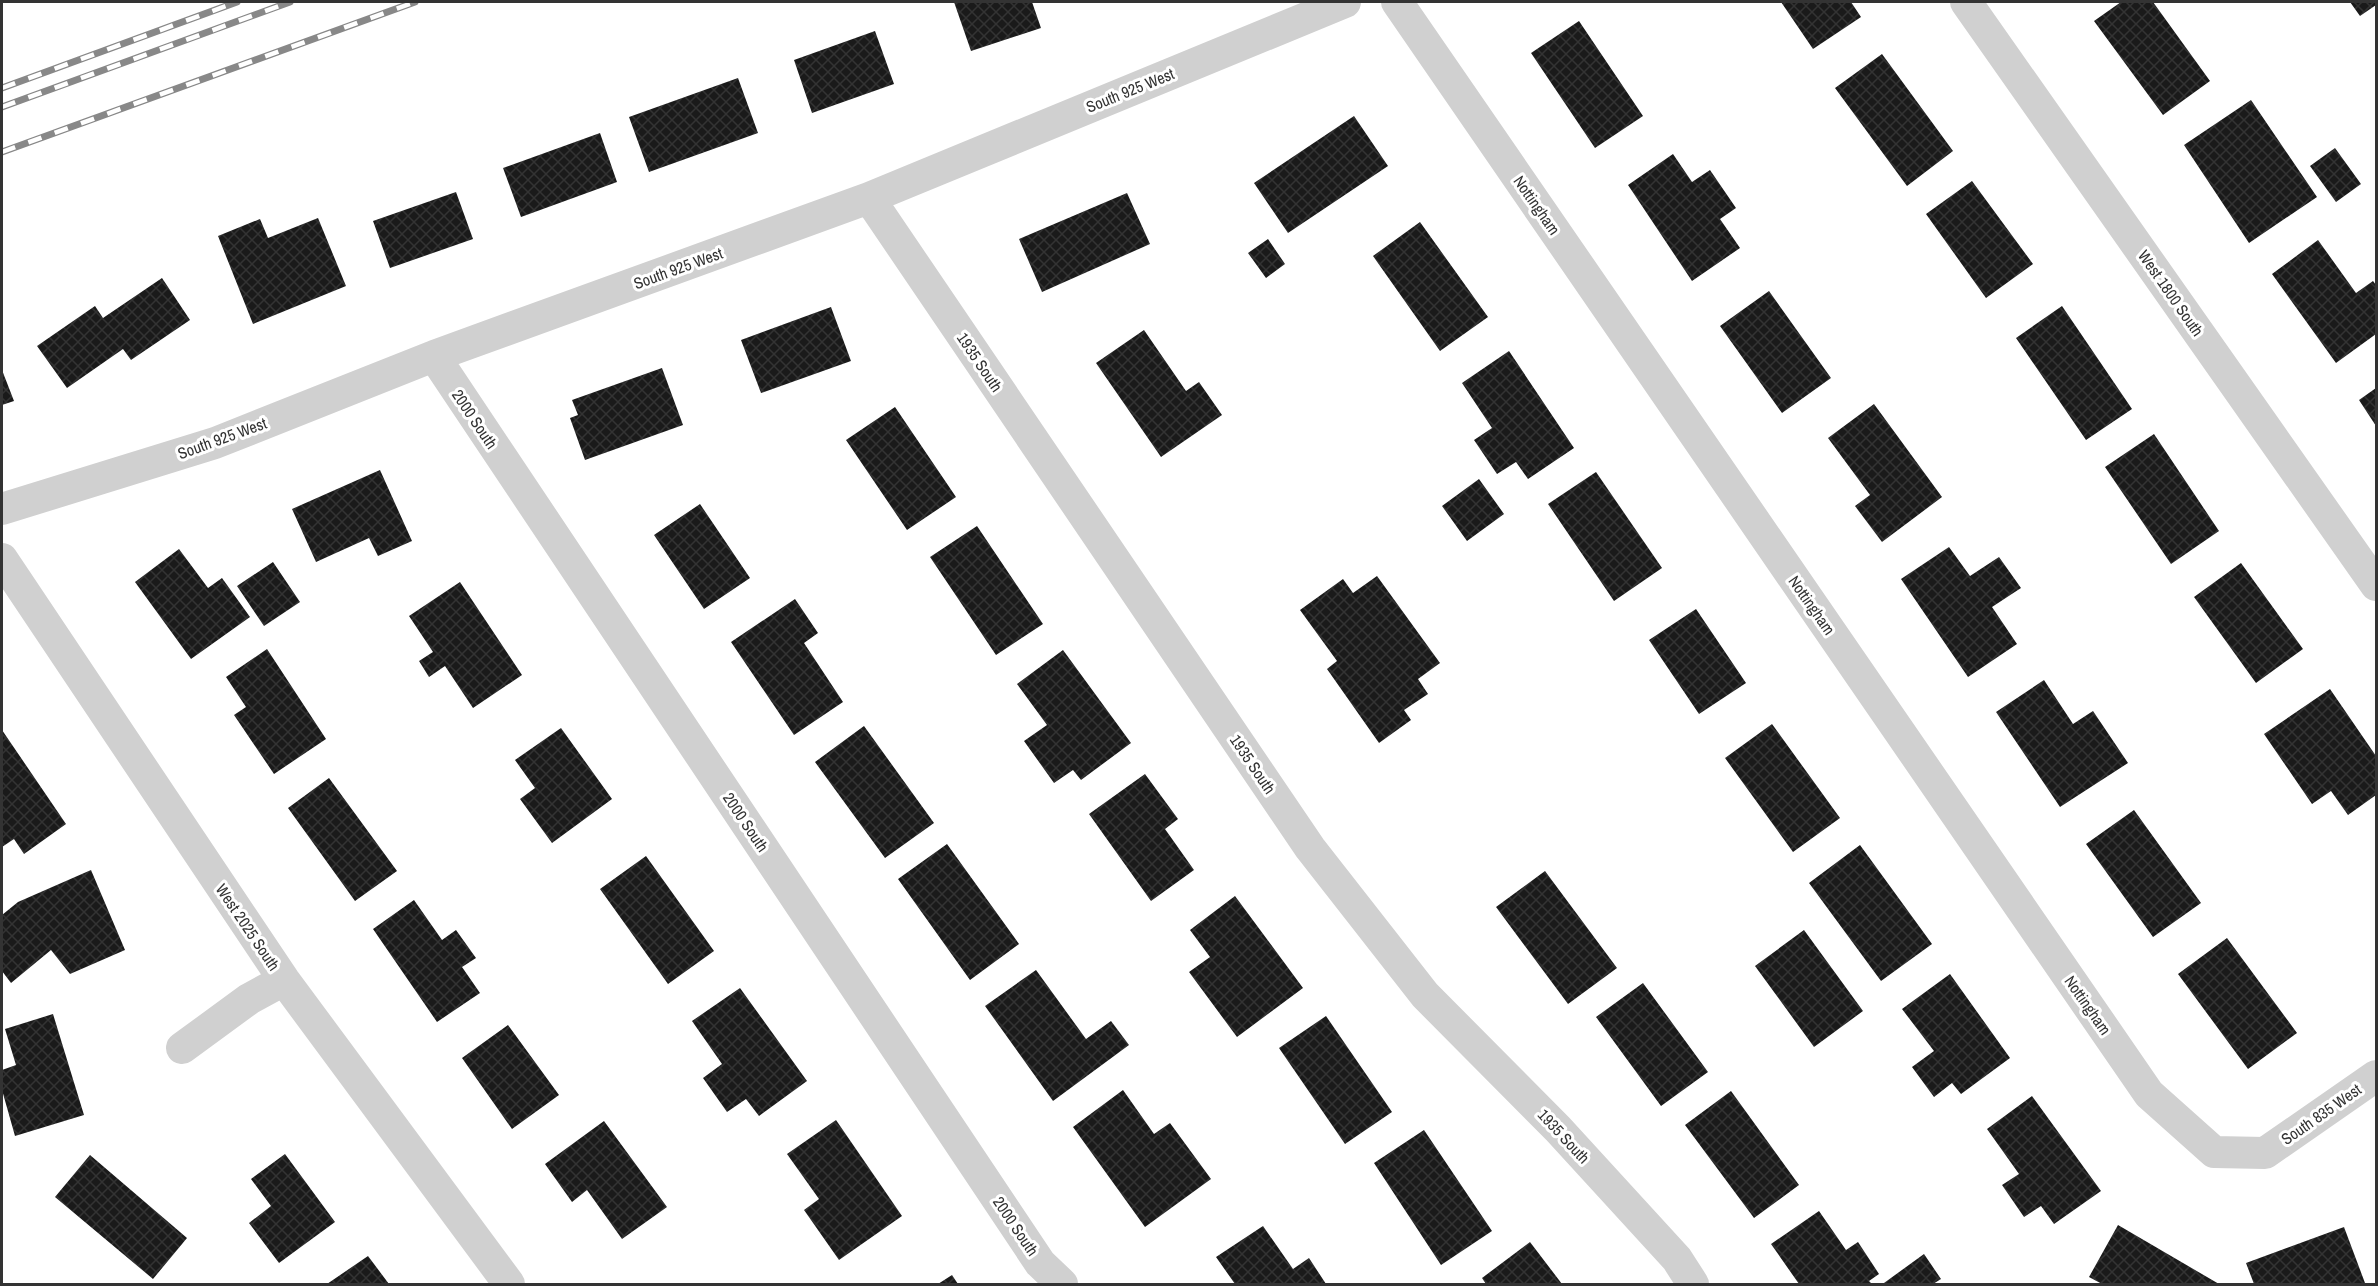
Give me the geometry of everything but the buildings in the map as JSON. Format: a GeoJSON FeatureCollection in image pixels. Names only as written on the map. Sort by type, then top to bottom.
{"type":"FeatureCollection","features":[{"type":"Feature","properties":{"kind":"street","name":"South 925 West"},"geometry":{"type":"LineString","coordinates":[[2,509],[215,443],[434,356],[869,198],[1345,2]]}},
{"type":"Feature","properties":{"kind":"street","name":"Nottingham"},"geometry":{"type":"LineString","coordinates":[[1397,2],[2149,1094],[2214,1152],[2265,1153]]}},
{"type":"Feature","properties":{"kind":"street","name":"West 1800 South"},"geometry":{"type":"LineString","coordinates":[[1966,2],[2376,585]]}},
{"type":"Feature","properties":{"kind":"street","name":"1935 South"},"geometry":{"type":"LineString","coordinates":[[869,198],[1310,849],[1425,995],[1558,1129],[1677,1259],[1693,1284]]}},
{"type":"Feature","properties":{"kind":"street","name":"2000 South"},"geometry":{"type":"LineString","coordinates":[[434,356],[1040,1263],[1062,1284]]}},
{"type":"Feature","properties":{"kind":"street","name":"West 2025 South"},"geometry":{"type":"LineString","coordinates":[[2,559],[284,980],[509,1284]]}},
{"type":"Feature","properties":{"kind":"street"},"geometry":{"type":"LineString","coordinates":[[182,1048],[249,999],[284,980]]}},
{"type":"Feature","properties":{"kind":"street","name":"South 835 West"},"geometry":{"type":"LineString","coordinates":[[2265,1153],[2376,1076]]}},
{"type":"Feature","properties":{"kind":"railway"},"geometry":{"type":"LineString","coordinates":[[2,88],[237,2]]}},
{"type":"Feature","properties":{"kind":"railway"},"geometry":{"type":"LineString","coordinates":[[2,107],[290,2]]}},
{"type":"Feature","properties":{"kind":"railway"},"geometry":{"type":"LineString","coordinates":[[2,152],[415,2]]}}]}
